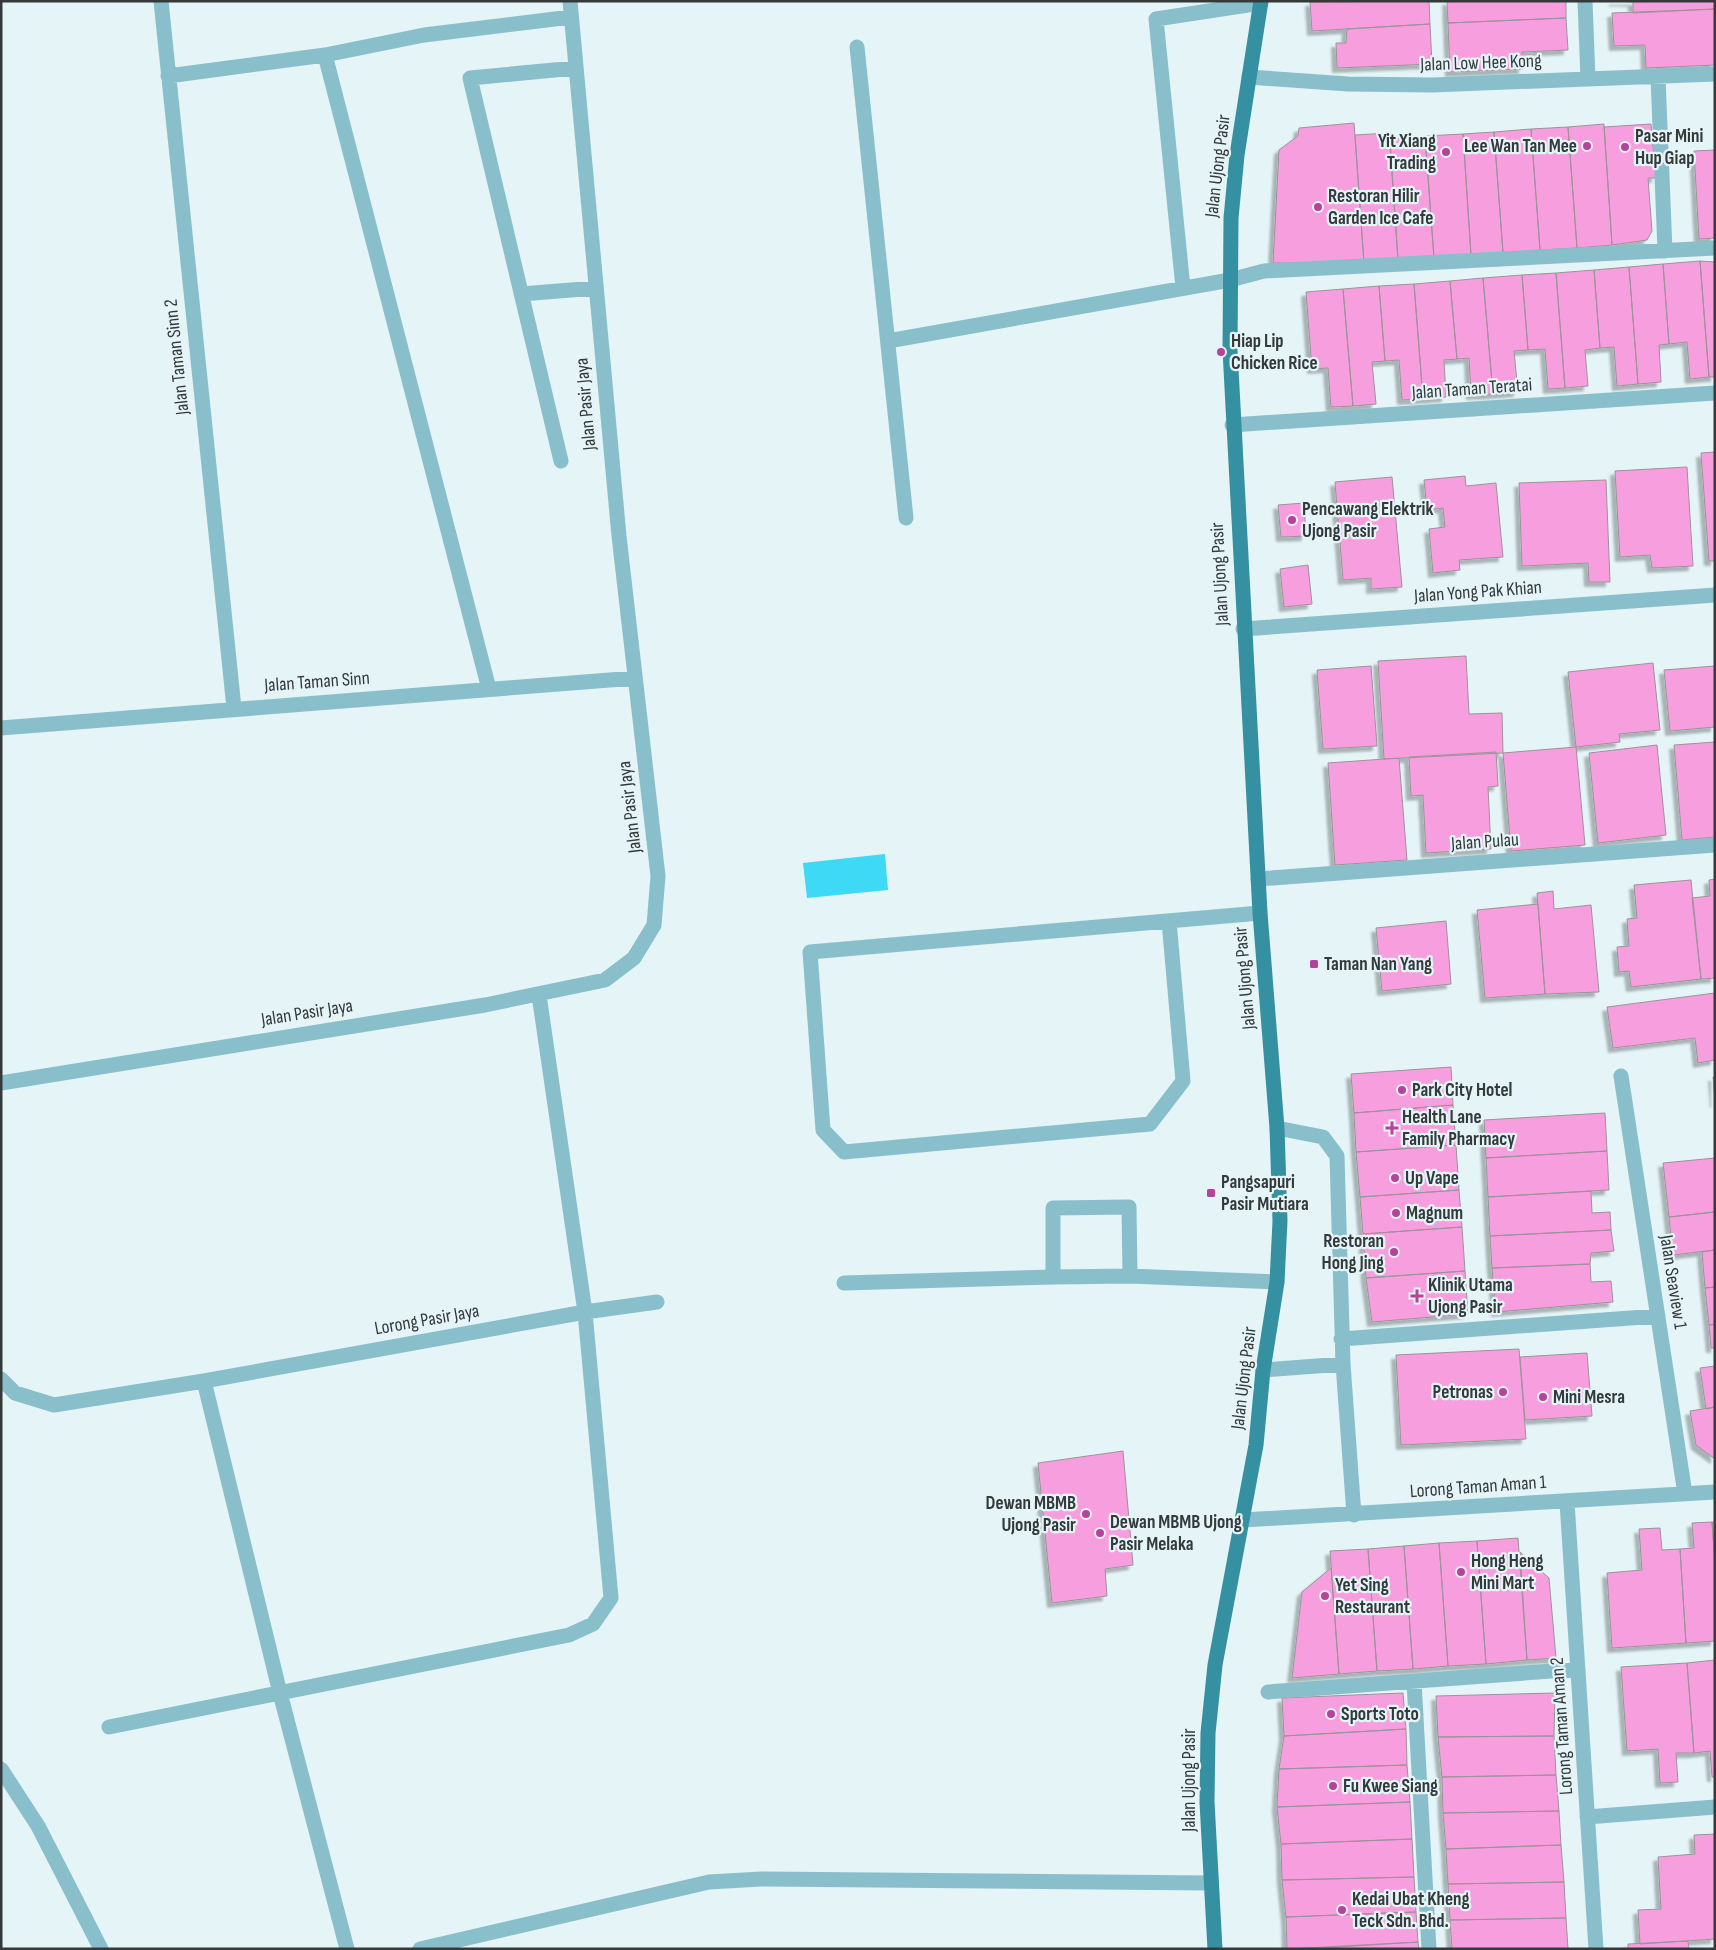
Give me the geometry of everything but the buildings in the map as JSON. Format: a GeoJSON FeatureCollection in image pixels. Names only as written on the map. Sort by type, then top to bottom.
{"type":"FeatureCollection","features":[{"type":"Feature","properties":{"kind":"main road","name":"Jalan Ujong Pasir"},"geometry":{"type":"LineString","coordinates":[[1215,1949],[1207,1802],[1208,1733],[1215,1665],[1256,1445],[1263,1370],[1277,1282],[1280,1221],[1277,1128],[1260,913],[1232,425],[1231,218],[1249,77],[1261,2]]}},
{"type":"Feature","properties":{"kind":"street","name":"Jalan Taman Sinn 2"},"geometry":{"type":"LineString","coordinates":[[161,1],[234,708]]}},
{"type":"Feature","properties":{"kind":"street","name":"Jalan Pasir Jaya"},"geometry":{"type":"LineString","coordinates":[[1,1083],[539,995],[604,980],[634,958],[654,925],[658,876],[618,536],[570,1]]}},
{"type":"Feature","properties":{"kind":"street"},"geometry":{"type":"LineString","coordinates":[[1585,1],[1588,79]]}},
{"type":"Feature","properties":{"kind":"street"},"geometry":{"type":"LineString","coordinates":[[1183,288],[1156,19],[1261,2]]}},
{"type":"Feature","properties":{"kind":"street"},"geometry":{"type":"LineString","coordinates":[[168,76],[325,55],[424,35],[571,17]]}},
{"type":"Feature","properties":{"kind":"street"},"geometry":{"type":"LineString","coordinates":[[857,47],[906,518]]}},
{"type":"Feature","properties":{"kind":"street"},"geometry":{"type":"LineString","coordinates":[[325,55],[489,689]]}},
{"type":"Feature","properties":{"kind":"street"},"geometry":{"type":"LineString","coordinates":[[561,461],[470,78],[575,68]]}},
{"type":"Feature","properties":{"kind":"street","name":"Jalan Low Hee Kong"},"geometry":{"type":"LineString","coordinates":[[1249,77],[1348,84],[1432,85],[1715,74]]}},
{"type":"Feature","properties":{"kind":"street"},"geometry":{"type":"LineString","coordinates":[[1658,77],[1665,251]]}},
{"type":"Feature","properties":{"kind":"street"},"geometry":{"type":"LineString","coordinates":[[888,341],[1230,280],[1264,271],[1715,248]]}},
{"type":"Feature","properties":{"kind":"street"},"geometry":{"type":"LineString","coordinates":[[521,294],[596,288]]}},
{"type":"Feature","properties":{"kind":"street","name":"Jalan Taman Teratai"},"geometry":{"type":"LineString","coordinates":[[1232,425],[1715,393]]}},
{"type":"Feature","properties":{"kind":"street","name":"Jalan Yong Pak Khian"},"geometry":{"type":"LineString","coordinates":[[1244,629],[1715,595]]}},
{"type":"Feature","properties":{"kind":"street","name":"Jalan Taman Sinn"},"geometry":{"type":"LineString","coordinates":[[1,728],[234,708],[635,678]]}},
{"type":"Feature","properties":{"kind":"street","name":"Jalan Pulau"},"geometry":{"type":"LineString","coordinates":[[1258,878],[1715,845]]}},
{"type":"Feature","properties":{"kind":"street"},"geometry":{"type":"LineString","coordinates":[[1169,921],[1183,1081],[1150,1124],[844,1152],[824,1130],[810,952],[1260,913]]}},
{"type":"Feature","properties":{"kind":"street"},"geometry":{"type":"LineString","coordinates":[[109,1728],[569,1635],[593,1624],[611,1598],[585,1312],[539,995]]}},
{"type":"Feature","properties":{"kind":"street","name":"Jalan Seaview 1"},"geometry":{"type":"LineString","coordinates":[[1621,1076],[1685,1494]]}},
{"type":"Feature","properties":{"kind":"street"},"geometry":{"type":"LineString","coordinates":[[1277,1128],[1323,1137],[1337,1156],[1341,1339],[1354,1515]]}},
{"type":"Feature","properties":{"kind":"street"},"geometry":{"type":"LineString","coordinates":[[1053,1277],[1052,1208],[1129,1207],[1130,1276]]}},
{"type":"Feature","properties":{"kind":"street"},"geometry":{"type":"LineString","coordinates":[[844,1282],[1130,1276],[1277,1282]]}},
{"type":"Feature","properties":{"kind":"street","name":"Lorong Pasir Jaya"},"geometry":{"type":"LineString","coordinates":[[1,1379],[16,1393],[54,1405],[204,1381],[585,1312],[657,1302]]}},
{"type":"Feature","properties":{"kind":"street"},"geometry":{"type":"LineString","coordinates":[[1341,1339],[1658,1316]]}},
{"type":"Feature","properties":{"kind":"street"},"geometry":{"type":"LineString","coordinates":[[1263,1370],[1343,1364]]}},
{"type":"Feature","properties":{"kind":"street"},"geometry":{"type":"LineString","coordinates":[[204,1381],[280,1693],[347,1949]]}},
{"type":"Feature","properties":{"kind":"street","name":"Lorong Taman Aman 1"},"geometry":{"type":"LineString","coordinates":[[1243,1520],[1354,1515],[1715,1492]]}},
{"type":"Feature","properties":{"kind":"street","name":"Lorong Taman Aman 2"},"geometry":{"type":"LineString","coordinates":[[1567,1502],[1596,1949]]}},
{"type":"Feature","properties":{"kind":"street"},"geometry":{"type":"LineString","coordinates":[[1268,1692],[1578,1669]]}},
{"type":"Feature","properties":{"kind":"street"},"geometry":{"type":"LineString","coordinates":[[1414,1682],[1429,1949]]}},
{"type":"Feature","properties":{"kind":"street"},"geometry":{"type":"LineString","coordinates":[[1,1770],[38,1826],[101,1949]]}},
{"type":"Feature","properties":{"kind":"street"},"geometry":{"type":"LineString","coordinates":[[1587,1817],[1715,1807]]}},
{"type":"Feature","properties":{"kind":"street"},"geometry":{"type":"LineString","coordinates":[[420,1949],[709,1882],[770,1880],[1211,1883]]}},
{"type":"Feature","properties":{"kind":"water"},"geometry":{"type":"Polygon","coordinates":[[[885,854],[888,890],[807,898],[803,863],[885,854]]]}},
{"type":"Feature","properties":{"kind":"place","name":"Lee Wan Tan Mee"},"geometry":{"type":"Point","coordinates":[1587,146]}},
{"type":"Feature","properties":{"kind":"place","name":"Pasar Mini Hup Giap"},"geometry":{"type":"Point","coordinates":[1625,147]}},
{"type":"Feature","properties":{"kind":"place","name":"Yit Xiang Trading"},"geometry":{"type":"Point","coordinates":[1446,152]}},
{"type":"Feature","properties":{"kind":"place","name":"Restoran Hilir Garden Ice Cafe"},"geometry":{"type":"Point","coordinates":[1318,207]}},
{"type":"Feature","properties":{"kind":"place","name":"Hiap Lip Chicken Rice"},"geometry":{"type":"Point","coordinates":[1221,352]}},
{"type":"Feature","properties":{"kind":"place","name":"Pencawang Elektrik Ujong Pasir"},"geometry":{"type":"Point","coordinates":[1292,520]}},
{"type":"Feature","properties":{"kind":"place","name":"Taman Nan Yang"},"geometry":{"type":"Point","coordinates":[1314,964]}},
{"type":"Feature","properties":{"kind":"place","name":"Park City Hotel"},"geometry":{"type":"Point","coordinates":[1402,1090]}},
{"type":"Feature","properties":{"kind":"place","name":"Health Lane Family Pharmacy"},"geometry":{"type":"Point","coordinates":[1392,1128]}},
{"type":"Feature","properties":{"kind":"place","name":"Up Vape"},"geometry":{"type":"Point","coordinates":[1395,1178]}},
{"type":"Feature","properties":{"kind":"place","name":"Pangsapuri Pasir Mutiara"},"geometry":{"type":"Point","coordinates":[1211,1193]}},
{"type":"Feature","properties":{"kind":"place","name":"Magnum"},"geometry":{"type":"Point","coordinates":[1396,1213]}},
{"type":"Feature","properties":{"kind":"place","name":"Restoran Hong Jing"},"geometry":{"type":"Point","coordinates":[1394,1252]}},
{"type":"Feature","properties":{"kind":"place","name":"Klinik Utama Ujong Pasir"},"geometry":{"type":"Point","coordinates":[1417,1296]}},
{"type":"Feature","properties":{"kind":"place","name":"Petronas"},"geometry":{"type":"Point","coordinates":[1503,1392]}},
{"type":"Feature","properties":{"kind":"place","name":"Mini Mesra"},"geometry":{"type":"Point","coordinates":[1543,1397]}},
{"type":"Feature","properties":{"kind":"place","name":"Dewan MBMB Ujong Pasir"},"geometry":{"type":"Point","coordinates":[1086,1514]}},
{"type":"Feature","properties":{"kind":"place","name":"Dewan MBMB Ujong Pasir Melaka"},"geometry":{"type":"Point","coordinates":[1100,1533]}},
{"type":"Feature","properties":{"kind":"place","name":"Hong Heng Mini Mart"},"geometry":{"type":"Point","coordinates":[1461,1572]}},
{"type":"Feature","properties":{"kind":"place","name":"Yet Sing Restaurant"},"geometry":{"type":"Point","coordinates":[1325,1596]}},
{"type":"Feature","properties":{"kind":"place","name":"Sports Toto"},"geometry":{"type":"Point","coordinates":[1331,1714]}},
{"type":"Feature","properties":{"kind":"place","name":"Fu Kwee Siang"},"geometry":{"type":"Point","coordinates":[1333,1786]}},
{"type":"Feature","properties":{"kind":"place","name":"Kedai Ubat Kheng Teck Sdn. Bhd."},"geometry":{"type":"Point","coordinates":[1342,1910]}}]}
